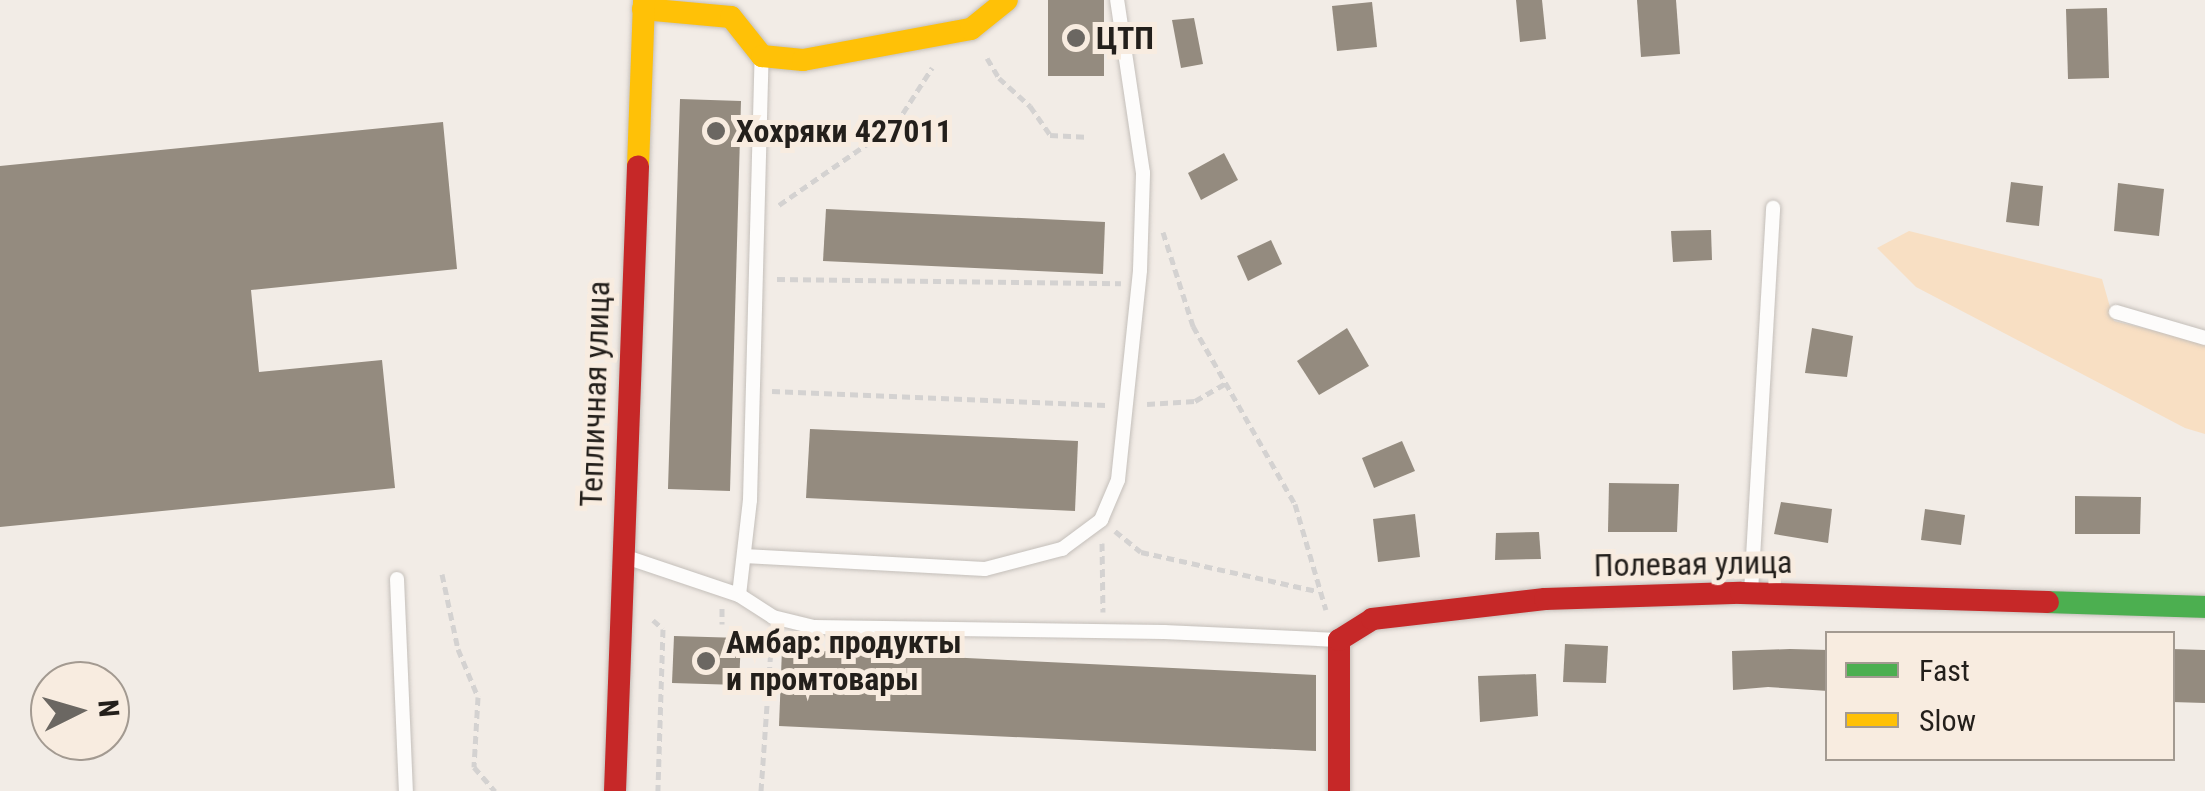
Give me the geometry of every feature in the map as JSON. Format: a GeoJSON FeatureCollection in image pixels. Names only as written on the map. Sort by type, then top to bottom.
{"type":"FeatureCollection","features":[{"type":"Feature","properties":{"kind":"street"},"geometry":{"type":"LineString","coordinates":[[643,5],[731,16],[762,56],[803,60],[963,30],[1007,0]]}},
{"type":"Feature","properties":{"kind":"street","name":"Тепличная улица"},"geometry":{"type":"LineString","coordinates":[[615,791],[643,5]]}},
{"type":"Feature","properties":{"kind":"street","name":"Полевая улица"},"geometry":{"type":"LineString","coordinates":[[1339,640],[1372,619],[1506,603],[1751,593],[2205,607]]}},
{"type":"Feature","properties":{"kind":"street"},"geometry":{"type":"LineString","coordinates":[[1339,640],[1339,791]]}},
{"type":"Feature","properties":{"kind":"lane"},"geometry":{"type":"LineString","coordinates":[[744,556],[985,569],[1062,549],[1101,520],[1118,480],[1138,283],[1143,172],[1117,0]]}},
{"type":"Feature","properties":{"kind":"lane"},"geometry":{"type":"LineString","coordinates":[[739,596],[754,391],[762,56]]}},
{"type":"Feature","properties":{"kind":"lane"},"geometry":{"type":"LineString","coordinates":[[1751,593],[1772,208]]}},
{"type":"Feature","properties":{"kind":"lane"},"geometry":{"type":"LineString","coordinates":[[2116,312],[2205,338]]}},
{"type":"Feature","properties":{"kind":"lane"},"geometry":{"type":"LineString","coordinates":[[621,556],[739,596],[772,616],[814,627],[1339,640]]}},
{"type":"Feature","properties":{"kind":"lane"},"geometry":{"type":"LineString","coordinates":[[398,579],[406,791]]}},
{"type":"Feature","properties":{"kind":"path"},"geometry":{"type":"LineString","coordinates":[[757,217],[896,124],[963,30],[999,78],[1030,106],[1050,136],[1085,137]]}},
{"type":"Feature","properties":{"kind":"path"},"geometry":{"type":"LineString","coordinates":[[1160,224],[1193,326],[1294,504],[1318,591],[1339,640]]}},
{"type":"Feature","properties":{"kind":"path"},"geometry":{"type":"LineString","coordinates":[[755,279],[1138,283]]}},
{"type":"Feature","properties":{"kind":"path"},"geometry":{"type":"LineString","coordinates":[[754,391],[1126,406],[1195,401],[1226,382]]}},
{"type":"Feature","properties":{"kind":"path"},"geometry":{"type":"LineString","coordinates":[[1101,520],[1141,552],[1318,591]]}},
{"type":"Feature","properties":{"kind":"path"},"geometry":{"type":"LineString","coordinates":[[1101,520],[1103,632]]}},
{"type":"Feature","properties":{"kind":"path"},"geometry":{"type":"LineString","coordinates":[[442,574],[458,649],[478,696],[474,767],[495,791]]}},
{"type":"Feature","properties":{"kind":"path"},"geometry":{"type":"LineString","coordinates":[[648,616],[663,629],[658,791]]}},
{"type":"Feature","properties":{"kind":"path"},"geometry":{"type":"LineString","coordinates":[[761,791],[772,616]]}},
{"type":"Feature","properties":{"kind":"shaded area"},"geometry":{"type":"Polygon","coordinates":[[[1909,231],[2102,279],[2114,321],[2205,343],[2205,434],[2185,428],[1916,287],[1877,248],[1909,231]]]}},
{"type":"Feature","properties":{"kind":"building","name":"ЦТП"},"geometry":{"type":"Polygon","coordinates":[[[1048,0],[1104,0],[1104,76],[1048,76],[1048,0]]]}},
{"type":"Feature","properties":{"kind":"building"},"geometry":{"type":"Polygon","coordinates":[[[1516,0],[1542,0],[1546,39],[1520,42],[1516,0]]]}},
{"type":"Feature","properties":{"kind":"building"},"geometry":{"type":"Polygon","coordinates":[[[1637,0],[1676,0],[1680,54],[1641,57],[1637,0]]]}},
{"type":"Feature","properties":{"kind":"building"},"geometry":{"type":"Polygon","coordinates":[[[1372,2],[1377,47],[1337,51],[1332,6],[1372,2]]]}},
{"type":"Feature","properties":{"kind":"building"},"geometry":{"type":"Polygon","coordinates":[[[2107,8],[2109,78],[2068,79],[2066,9],[2107,8]]]}},
{"type":"Feature","properties":{"kind":"building"},"geometry":{"type":"Polygon","coordinates":[[[1194,18],[1203,64],[1181,68],[1172,20],[1194,18]]]}},
{"type":"Feature","properties":{"kind":"building"},"geometry":{"type":"Polygon","coordinates":[[[680,99],[741,101],[730,491],[668,489],[680,99]]]}},
{"type":"Feature","properties":{"kind":"building"},"geometry":{"type":"Polygon","coordinates":[[[443,122],[457,269],[251,290],[259,372],[382,360],[395,488],[0,527],[0,166],[443,122]]]}},
{"type":"Feature","properties":{"kind":"building"},"geometry":{"type":"Polygon","coordinates":[[[1224,153],[1238,180],[1201,200],[1188,173],[1224,153]]]}},
{"type":"Feature","properties":{"kind":"building"},"geometry":{"type":"Polygon","coordinates":[[[2011,182],[2043,186],[2039,226],[2006,222],[2011,182]]]}},
{"type":"Feature","properties":{"kind":"building"},"geometry":{"type":"Polygon","coordinates":[[[2118,183],[2164,189],[2159,236],[2114,231],[2118,183]]]}},
{"type":"Feature","properties":{"kind":"building"},"geometry":{"type":"Polygon","coordinates":[[[826,209],[1105,222],[1103,274],[823,261],[826,209]]]}},
{"type":"Feature","properties":{"kind":"building"},"geometry":{"type":"Polygon","coordinates":[[[1711,230],[1712,260],[1673,262],[1671,231],[1711,230]]]}},
{"type":"Feature","properties":{"kind":"building"},"geometry":{"type":"Polygon","coordinates":[[[1271,240],[1282,264],[1248,281],[1237,256],[1271,240]]]}},
{"type":"Feature","properties":{"kind":"building"},"geometry":{"type":"Polygon","coordinates":[[[1347,328],[1369,366],[1319,395],[1297,361],[1347,328]]]}},
{"type":"Feature","properties":{"kind":"building"},"geometry":{"type":"Polygon","coordinates":[[[1812,328],[1853,336],[1847,377],[1805,373],[1812,328]]]}},
{"type":"Feature","properties":{"kind":"building"},"geometry":{"type":"Polygon","coordinates":[[[810,429],[1078,441],[1075,511],[806,498],[810,429]]]}},
{"type":"Feature","properties":{"kind":"building"},"geometry":{"type":"Polygon","coordinates":[[[1402,441],[1415,471],[1374,488],[1362,458],[1402,441]]]}},
{"type":"Feature","properties":{"kind":"building"},"geometry":{"type":"Polygon","coordinates":[[[1609,483],[1679,484],[1677,532],[1608,532],[1609,483]]]}},
{"type":"Feature","properties":{"kind":"building"},"geometry":{"type":"Polygon","coordinates":[[[2075,496],[2141,497],[2140,534],[2075,534],[2075,496]]]}},
{"type":"Feature","properties":{"kind":"building"},"geometry":{"type":"Polygon","coordinates":[[[1781,502],[1832,509],[1828,543],[1774,534],[1781,502]]]}},
{"type":"Feature","properties":{"kind":"building"},"geometry":{"type":"Polygon","coordinates":[[[1925,509],[1965,515],[1961,545],[1921,540],[1925,509]]]}},
{"type":"Feature","properties":{"kind":"building"},"geometry":{"type":"Polygon","coordinates":[[[1415,514],[1420,557],[1378,562],[1373,519],[1415,514]]]}},
{"type":"Feature","properties":{"kind":"building"},"geometry":{"type":"Polygon","coordinates":[[[1539,532],[1541,559],[1495,560],[1496,533],[1539,532]]]}},
{"type":"Feature","properties":{"kind":"building","name":"Амбар: продукты и промтовары"},"geometry":{"type":"Polygon","coordinates":[[[674,636],[741,638],[739,685],[672,683],[674,636]]]}},
{"type":"Feature","properties":{"kind":"building"},"geometry":{"type":"Polygon","coordinates":[[[1565,644],[1608,646],[1606,683],[1563,682],[1565,644]]]}},
{"type":"Feature","properties":{"kind":"building"},"geometry":{"type":"Polygon","coordinates":[[[782,649],[1316,675],[1316,751],[779,726],[782,649]]]}},
{"type":"Feature","properties":{"kind":"building"},"geometry":{"type":"Polygon","coordinates":[[[2175,649],[2205,650],[2205,703],[2175,702],[2175,649]]]}},
{"type":"Feature","properties":{"kind":"building"},"geometry":{"type":"Polygon","coordinates":[[[1825,650],[1825,691],[1768,687],[1733,690],[1732,651],[1825,650]]]}},
{"type":"Feature","properties":{"kind":"building"},"geometry":{"type":"Polygon","coordinates":[[[1536,674],[1538,716],[1480,722],[1478,676],[1536,674]]]}},
{"type":"Feature","properties":{"kind":"traffic: fast"},"geometry":{"type":"LineString","coordinates":[[2048,602],[2205,607]]}},
{"type":"Feature","properties":{"kind":"traffic: slow"},"geometry":{"type":"LineString","coordinates":[[638,166],[644,0]]}},
{"type":"Feature","properties":{"kind":"traffic: slow"},"geometry":{"type":"LineString","coordinates":[[643,9],[731,17],[762,56],[803,60],[971,29],[1007,0]]}},
{"type":"Feature","properties":{"kind":"traffic: jam"},"geometry":{"type":"LineString","coordinates":[[615,791],[638,166]]}},
{"type":"Feature","properties":{"kind":"traffic: jam"},"geometry":{"type":"LineString","coordinates":[[1339,791],[1339,640],[1372,619],[1545,599],[1741,593],[2048,602]]}},
{"type":"Feature","properties":{"kind":"place","name":"ЦТП"},"geometry":{"type":"Point","coordinates":[1076,38]}},
{"type":"Feature","properties":{"kind":"place","name":"Хохряки 427011"},"geometry":{"type":"Point","coordinates":[716,131]}},
{"type":"Feature","properties":{"kind":"place","name":"Амбар: продукты и промтовары"},"geometry":{"type":"Point","coordinates":[706,661]}}]}
